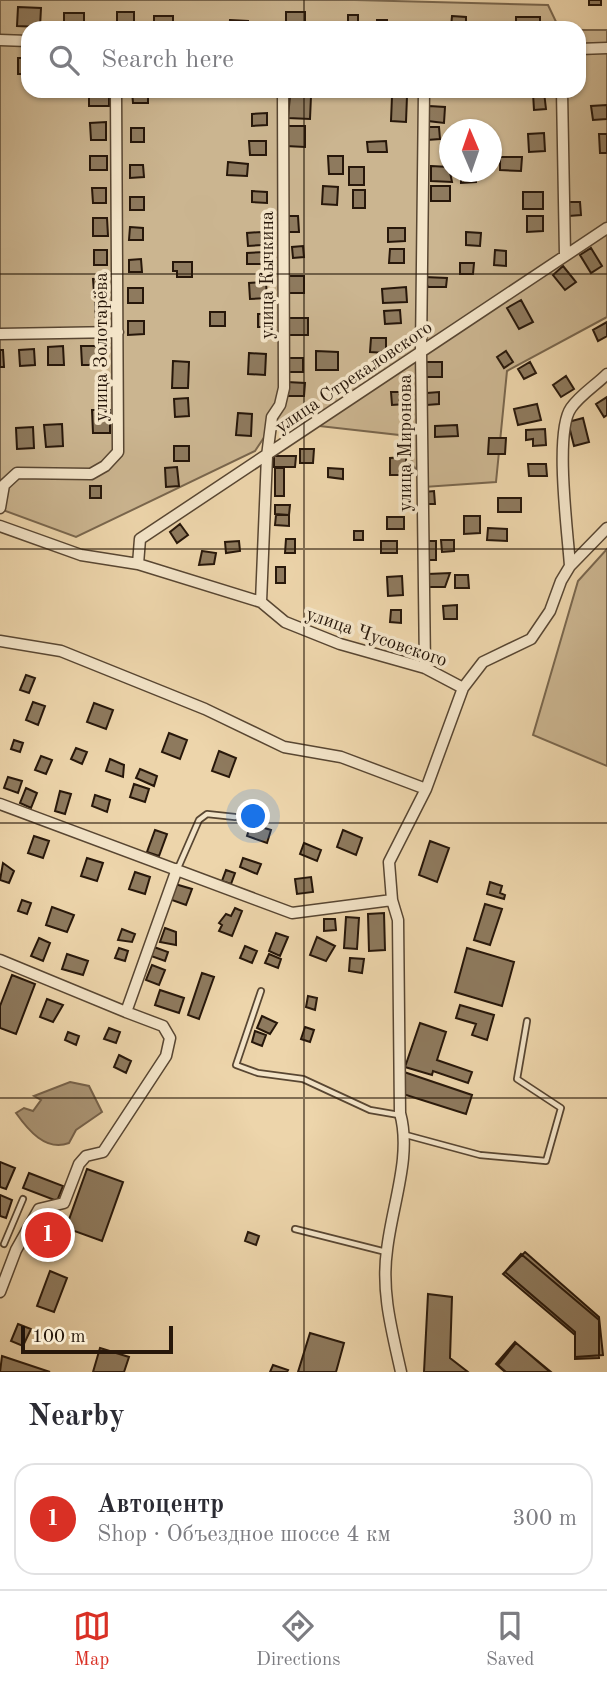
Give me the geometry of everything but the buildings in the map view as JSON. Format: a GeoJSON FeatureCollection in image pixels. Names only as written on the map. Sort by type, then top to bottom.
{"type":"FeatureCollection","features":[{"type":"Feature","properties":{"kind":"street"},"geometry":{"type":"LineString","coordinates":[[0,40],[21,41]]}},
{"type":"Feature","properties":{"kind":"street"},"geometry":{"type":"LineString","coordinates":[[586,49],[607,48]]}},
{"type":"Feature","properties":{"kind":"street","name":"улица Золотарёва"},"geometry":{"type":"LineString","coordinates":[[0,509],[4,485],[17,473],[91,474],[106,466],[118,452],[116,98]]}},
{"type":"Feature","properties":{"kind":"street","name":"улица Кычкина"},"geometry":{"type":"LineString","coordinates":[[261,602],[267,456],[272,417],[280,405],[284,388],[283,98]]}},
{"type":"Feature","properties":{"kind":"street","name":"улица Миронова"},"geometry":{"type":"LineString","coordinates":[[424,98],[421,351],[425,668]]}},
{"type":"Feature","properties":{"kind":"street"},"geometry":{"type":"LineString","coordinates":[[562,98],[565,256]]}},
{"type":"Feature","properties":{"kind":"street","name":"улица Стрекаловского"},"geometry":{"type":"LineString","coordinates":[[138,564],[140,539],[607,228]]}},
{"type":"Feature","properties":{"kind":"street"},"geometry":{"type":"LineString","coordinates":[[0,334],[118,332]]}},
{"type":"Feature","properties":{"kind":"street"},"geometry":{"type":"LineString","coordinates":[[570,566],[564,427],[571,407],[607,374]]}},
{"type":"Feature","properties":{"kind":"street","name":"улица Чусовского"},"geometry":{"type":"LineString","coordinates":[[0,526],[81,555],[138,564],[261,602],[285,622],[340,644],[425,668],[463,688]]}},
{"type":"Feature","properties":{"kind":"street"},"geometry":{"type":"LineString","coordinates":[[401,1372],[384,1290],[386,1252],[406,1135],[401,1116],[398,920],[392,900],[389,862],[426,789],[463,688],[482,662],[531,639],[550,611],[570,566],[607,528]]}},
{"type":"Feature","properties":{"kind":"street"},"geometry":{"type":"LineString","coordinates":[[0,641],[61,651],[205,709],[284,747],[341,757],[426,789]]}},
{"type":"Feature","properties":{"kind":"street"},"geometry":{"type":"LineString","coordinates":[[0,804],[292,913],[392,900]]}},
{"type":"Feature","properties":{"kind":"street"},"geometry":{"type":"LineString","coordinates":[[126,1012],[177,869]]}},
{"type":"Feature","properties":{"kind":"street"},"geometry":{"type":"LineString","coordinates":[[0,960],[163,1026],[170,1038],[166,1056],[103,1152],[86,1156],[64,1203],[39,1209],[16,1250],[0,1292]]}},
{"type":"Feature","properties":{"kind":"lane"},"geometry":{"type":"LineString","coordinates":[[177,869],[199,820],[207,814],[235,817]]}},
{"type":"Feature","properties":{"kind":"lane"},"geometry":{"type":"LineString","coordinates":[[261,991],[236,1065],[258,1073],[303,1079],[332,1095],[370,1110],[401,1116]]}},
{"type":"Feature","properties":{"kind":"lane"},"geometry":{"type":"LineString","coordinates":[[406,1135],[480,1155],[547,1161],[561,1108],[517,1079],[527,1021]]}},
{"type":"Feature","properties":{"kind":"lane"},"geometry":{"type":"LineString","coordinates":[[16,1250],[2,1243],[23,1199]]}},
{"type":"Feature","properties":{"kind":"lane"},"geometry":{"type":"LineString","coordinates":[[295,1229],[386,1252]]}},
{"type":"Feature","properties":{"kind":"shaded area"},"geometry":{"type":"Polygon","coordinates":[[[0,0],[355,0],[548,5],[556,21],[21,21],[21,98],[586,98],[586,30],[607,30],[607,317],[507,371],[496,482],[424,487],[399,435],[275,421],[255,451],[76,537],[0,509],[0,0]]]}},
{"type":"Feature","properties":{"kind":"shaded area"},"geometry":{"type":"Polygon","coordinates":[[[607,549],[607,766],[533,735],[578,581],[607,549]]]}},
{"type":"Feature","properties":{"kind":"shaded area"},"geometry":{"type":"Polygon","coordinates":[[[70,1082],[89,1086],[102,1112],[76,1130],[69,1143],[61,1145],[45,1142],[26,1126],[16,1113],[24,1108],[33,1111],[41,1100],[34,1096],[70,1082]]]}},
{"type":"Feature","properties":{"kind":"place","name":"Автоцентр"},"geometry":{"type":"Point","coordinates":[48,1235]}}]}
